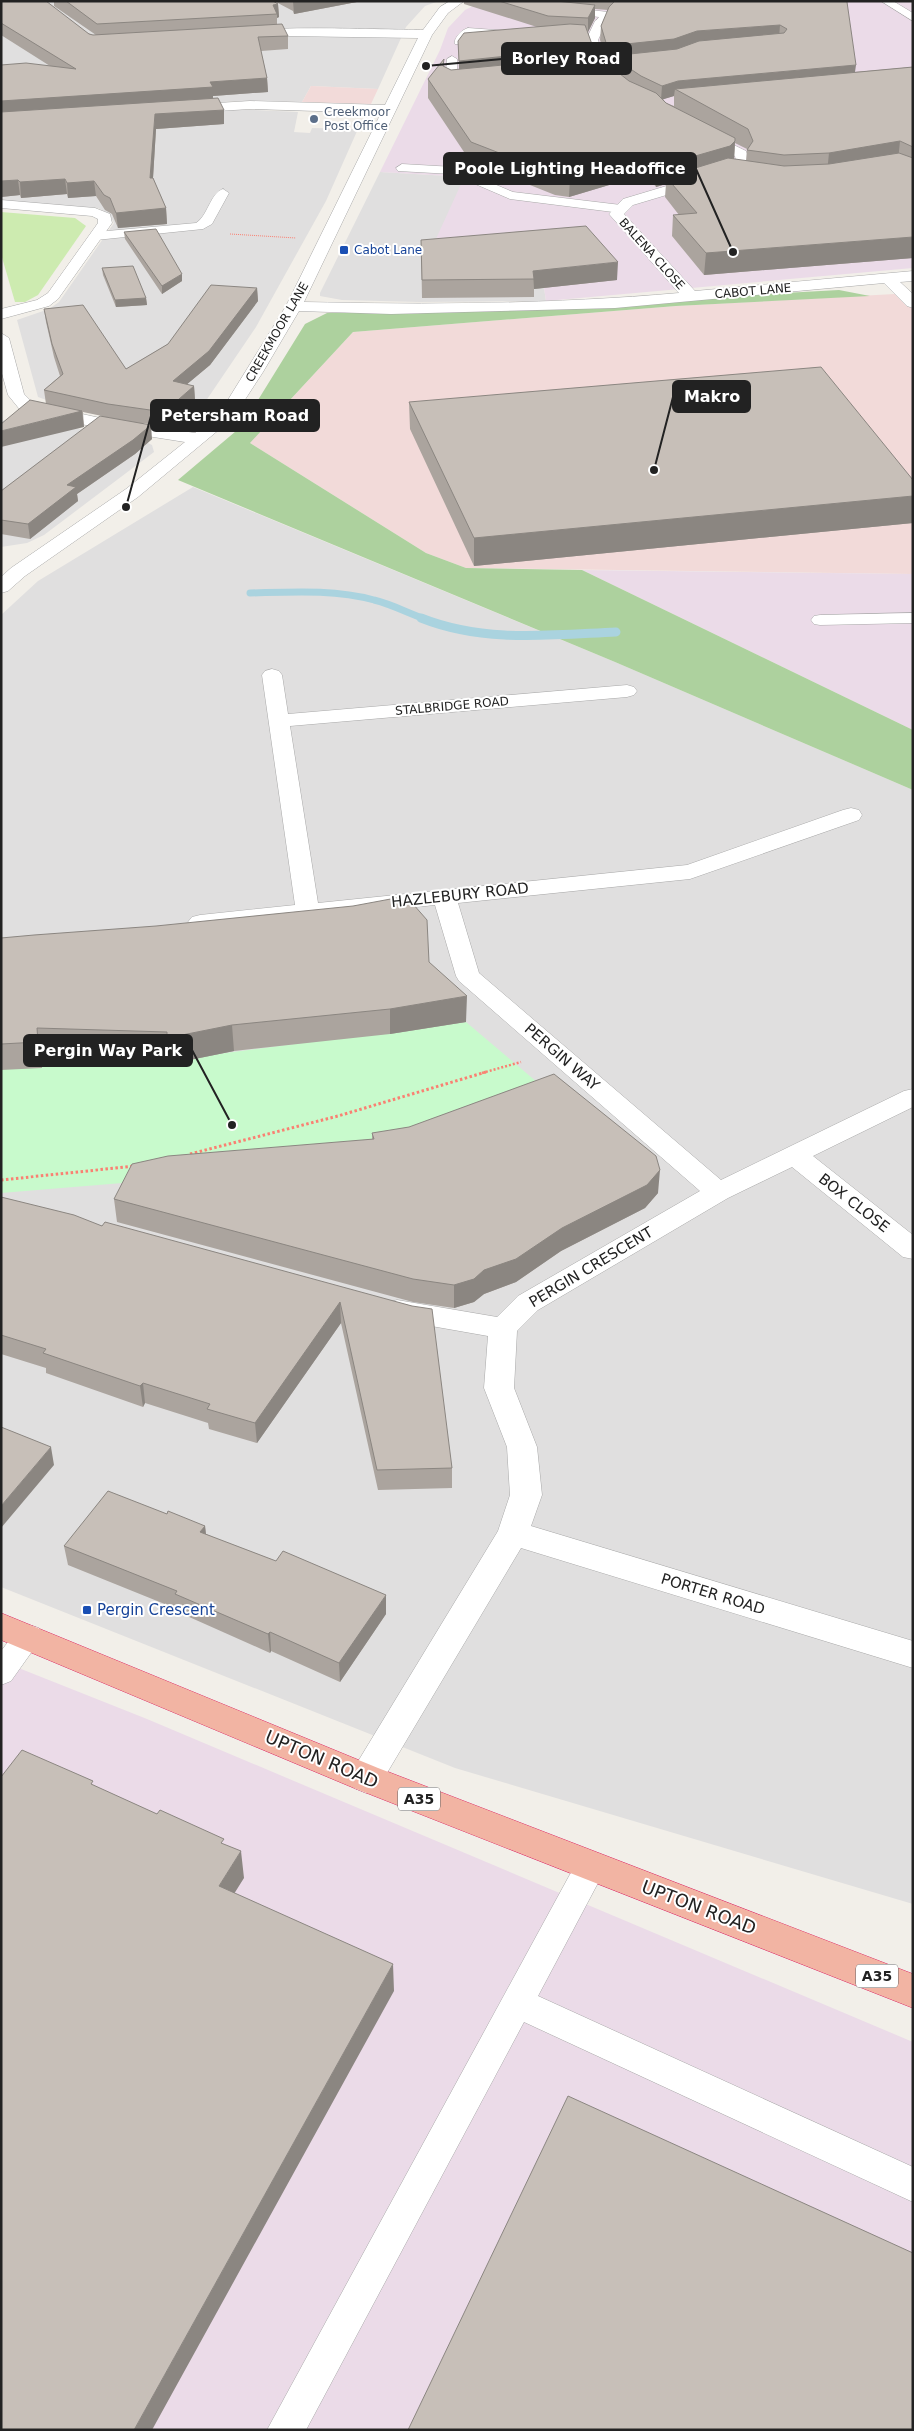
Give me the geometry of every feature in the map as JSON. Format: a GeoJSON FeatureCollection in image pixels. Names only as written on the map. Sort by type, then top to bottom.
{"type":"FeatureCollection","features":[{"type":"Feature","properties":{"kind":"highway","name":"UPTON ROAD"},"geometry":{"type":"LineString","coordinates":[[15,1631],[366,1778],[841,1961],[913,1991]]}},
{"type":"Feature","properties":{"kind":"street","name":"CREEKMOOR LANE"},"geometry":{"type":"LineString","coordinates":[[1,587],[9,570],[132,492],[199,439],[226,414],[255,372],[294,306],[327,240],[388,108],[426,34],[444,10],[458,1]]}},
{"type":"Feature","properties":{"kind":"street"},"geometry":{"type":"LineString","coordinates":[[286,32],[288,16]]}},
{"type":"Feature","properties":{"kind":"street"},"geometry":{"type":"LineString","coordinates":[[601,21],[588,37],[592,40],[601,67],[634,96]]}},
{"type":"Feature","properties":{"kind":"street"},"geometry":{"type":"LineString","coordinates":[[232,35],[286,32],[426,34]]}},
{"type":"Feature","properties":{"kind":"street"},"geometry":{"type":"LineString","coordinates":[[170,110],[250,105],[388,108]]}},
{"type":"Feature","properties":{"kind":"street","name":"BALENA CLOSE"},"geometry":{"type":"LineString","coordinates":[[689,126],[741,154],[744,162],[735,170],[628,202],[616,214],[691,296]]}},
{"type":"Feature","properties":{"kind":"street"},"geometry":{"type":"LineString","coordinates":[[1,204],[94,212],[105,217],[105,223],[53,296],[43,303],[1,314]]}},
{"type":"Feature","properties":{"kind":"street","name":"CABOT LANE"},"geometry":{"type":"LineString","coordinates":[[294,306],[391,309],[443,306],[615,303],[913,276]]}},
{"type":"Feature","properties":{"kind":"street"},"geometry":{"type":"LineString","coordinates":[[888,278],[913,304]]}},
{"type":"Feature","properties":{"kind":"street"},"geometry":{"type":"LineString","coordinates":[[1,338],[16,395],[27,407]]}},
{"type":"Feature","properties":{"kind":"street"},"geometry":{"type":"LineString","coordinates":[[10,411],[27,407],[109,425],[199,439]]}},
{"type":"Feature","properties":{"kind":"street"},"geometry":{"type":"LineString","coordinates":[[272,675],[307,910]]}},
{"type":"Feature","properties":{"kind":"street","name":"STALBRIDGE ROAD"},"geometry":{"type":"LineString","coordinates":[[278,721],[627,691]]}},
{"type":"Feature","properties":{"kind":"street","name":"HAZLEBURY ROAD"},"geometry":{"type":"LineString","coordinates":[[179,924],[690,872],[851,815]]}},
{"type":"Feature","properties":{"kind":"street","name":"PERGIN WAY"},"geometry":{"type":"LineString","coordinates":[[445,898],[468,976],[718,1192]]}},
{"type":"Feature","properties":{"kind":"street","name":"PERGIN CRESCENT"},"geometry":{"type":"LineString","coordinates":[[503,1328],[528,1303],[718,1192],[913,1097]]}},
{"type":"Feature","properties":{"kind":"street","name":"BOX CLOSE"},"geometry":{"type":"LineString","coordinates":[[795,1156],[913,1250]]}},
{"type":"Feature","properties":{"kind":"street"},"geometry":{"type":"LineString","coordinates":[[366,1778],[513,1533],[526,1495],[522,1447],[499,1388],[503,1328],[413,1314],[375,1304]]}},
{"type":"Feature","properties":{"kind":"street","name":"PORTER ROAD"},"geometry":{"type":"LineString","coordinates":[[513,1533],[913,1655]]}},
{"type":"Feature","properties":{"kind":"lane"},"geometry":{"type":"LineString","coordinates":[[886,1],[913,18]]}},
{"type":"Feature","properties":{"kind":"lane"},"geometry":{"type":"LineString","coordinates":[[556,9],[608,16],[601,21]]}},
{"type":"Feature","properties":{"kind":"lane"},"geometry":{"type":"LineString","coordinates":[[459,42],[468,31],[517,34]]}},
{"type":"Feature","properties":{"kind":"lane"},"geometry":{"type":"LineString","coordinates":[[452,59],[451,84],[479,82]]}},
{"type":"Feature","properties":{"kind":"lane"},"geometry":{"type":"LineString","coordinates":[[402,168],[454,171],[510,195],[621,209]]}},
{"type":"Feature","properties":{"kind":"lane"},"geometry":{"type":"LineString","coordinates":[[726,173],[745,176]]}},
{"type":"Feature","properties":{"kind":"lane"},"geometry":{"type":"LineString","coordinates":[[96,236],[190,229],[208,221],[223,193]]}},
{"type":"Feature","properties":{"kind":"lane"},"geometry":{"type":"LineString","coordinates":[[820,620],[913,618]]}},
{"type":"Feature","properties":{"kind":"lane"},"geometry":{"type":"LineString","coordinates":[[1,1673],[15,1631]]}},
{"type":"Feature","properties":{"kind":"lane"},"geometry":{"type":"LineString","coordinates":[[286,2430],[591,1866]]}},
{"type":"Feature","properties":{"kind":"lane"},"geometry":{"type":"LineString","coordinates":[[518,2003],[913,2185]]}},
{"type":"Feature","properties":{"kind":"path"},"geometry":{"type":"LineString","coordinates":[[190,229],[206,232],[327,240]]}},
{"type":"Feature","properties":{"kind":"path"},"geometry":{"type":"LineString","coordinates":[[181,1157],[338,1116],[493,1071],[553,1050]]}},
{"type":"Feature","properties":{"kind":"path"},"geometry":{"type":"LineString","coordinates":[[1,1180],[144,1165]]}},
{"type":"Feature","properties":{"kind":"shaded area"},"geometry":{"type":"Polygon","coordinates":[[[1,1],[439,1],[425,6],[406,27],[378,89],[311,86],[302,102],[239,101],[1,117],[1,1]]]}},
{"type":"Feature","properties":{"kind":"shaded area"},"geometry":{"type":"Polygon","coordinates":[[[483,1],[908,1],[913,4],[913,268],[546,301],[543,281],[435,241],[462,182],[448,176],[380,172],[440,50],[448,28],[465,10],[483,1]]]}},
{"type":"Feature","properties":{"kind":"shaded area"},"geometry":{"type":"Polygon","coordinates":[[[311,86],[378,89],[371,104],[302,102],[311,86]]]}},
{"type":"Feature","properties":{"kind":"shaded area"},"geometry":{"type":"Polygon","coordinates":[[[234,109],[298,112],[294,132],[310,133],[312,128],[358,129],[326,201],[256,327],[195,417],[172,421],[153,420],[52,402],[38,397],[17,320],[49,309],[59,302],[114,223],[109,214],[98,208],[1,202],[1,127],[234,109]]]}},
{"type":"Feature","properties":{"kind":"shaded area"},"geometry":{"type":"Polygon","coordinates":[[[380,172],[449,176],[462,182],[543,281],[546,301],[419,302],[342,300],[320,296],[380,172]]]}},
{"type":"Feature","properties":{"kind":"shaded area"},"geometry":{"type":"Polygon","coordinates":[[[913,293],[913,574],[466,568],[426,553],[250,443],[353,332],[676,306],[913,293]]]}},
{"type":"Feature","properties":{"kind":"shaded area"},"geometry":{"type":"Polygon","coordinates":[[[17,418],[140,439],[152,445],[154,452],[44,535],[27,543],[1,547],[1,421],[17,418]]]}},
{"type":"Feature","properties":{"kind":"shaded area"},"geometry":{"type":"Polygon","coordinates":[[[193,487],[615,662],[913,790],[913,1904],[455,1768],[1,1587],[1,615],[38,581],[193,487]]]}},
{"type":"Feature","properties":{"kind":"shaded area"},"geometry":{"type":"Polygon","coordinates":[[[582,570],[913,574],[913,730],[582,570]]]}},
{"type":"Feature","properties":{"kind":"shaded area"},"geometry":{"type":"Polygon","coordinates":[[[1,1661],[147,1719],[913,2042],[913,2430],[1,2430],[1,1661]]]}},
{"type":"Feature","properties":{"kind":"green space"},"geometry":{"type":"Polygon","coordinates":[[[1,212],[75,218],[86,226],[38,295],[25,302],[15,302],[1,254],[1,212]]]}},
{"type":"Feature","properties":{"kind":"green space"},"geometry":{"type":"Polygon","coordinates":[[[839,290],[870,296],[676,306],[353,332],[250,443],[426,553],[466,568],[582,570],[913,730],[913,790],[615,662],[178,480],[242,426],[305,324],[327,313],[591,308],[693,298],[839,290]]]}},
{"type":"Feature","properties":{"kind":"green space"},"geometry":{"type":"Polygon","coordinates":[[[466,1022],[551,1094],[352,1164],[1,1193],[1,1069],[218,1054],[466,1022]]]}},
{"type":"Feature","properties":{"kind":"building"},"geometry":{"type":"Polygon","coordinates":[[[1,1],[46,1],[89,34],[93,35],[282,24],[288,36],[258,37],[267,78],[210,82],[213,87],[1,101],[1,65],[26,63],[76,69],[1,23],[1,1]]]}},
{"type":"Feature","properties":{"kind":"building"},"geometry":{"type":"Polygon","coordinates":[[[66,1],[273,1],[278,4],[273,5],[277,14],[97,24],[66,1]]]}},
{"type":"Feature","properties":{"kind":"building"},"geometry":{"type":"Polygon","coordinates":[[[499,1],[556,1],[595,5],[588,18],[548,16],[499,1]]]}},
{"type":"Feature","properties":{"kind":"building"},"geometry":{"type":"Polygon","coordinates":[[[615,1],[846,1],[856,65],[678,81],[662,86],[641,76],[611,56],[677,49],[699,41],[784,33],[787,29],[780,25],[697,31],[674,39],[607,46],[601,26],[609,7],[615,1]]]}},
{"type":"Feature","properties":{"kind":"building"},"geometry":{"type":"Polygon","coordinates":[[[570,24],[585,25],[593,47],[459,61],[458,41],[464,33],[570,24]]]}},
{"type":"Feature","properties":{"kind":"building"},"geometry":{"type":"Polygon","coordinates":[[[597,56],[629,81],[656,93],[666,103],[735,138],[735,141],[730,146],[657,167],[647,155],[570,177],[556,175],[471,142],[428,79],[444,59],[443,66],[451,70],[597,56]]]}},
{"type":"Feature","properties":{"kind":"building"},"geometry":{"type":"Polygon","coordinates":[[[913,67],[913,147],[900,141],[829,153],[784,155],[747,150],[753,141],[748,129],[675,89],[913,67]]]}},
{"type":"Feature","properties":{"kind":"building"},"geometry":{"type":"Polygon","coordinates":[[[218,98],[224,110],[155,114],[150,178],[153,178],[166,208],[116,213],[110,198],[104,195],[94,181],[67,183],[65,179],[20,182],[18,180],[1,181],[1,112],[218,98]]]}},
{"type":"Feature","properties":{"kind":"building"},"geometry":{"type":"Polygon","coordinates":[[[899,153],[913,158],[913,237],[706,253],[673,215],[697,213],[666,177],[728,158],[784,166],[829,164],[899,153]]]}},
{"type":"Feature","properties":{"kind":"building"},"geometry":{"type":"Polygon","coordinates":[[[586,226],[618,262],[533,271],[534,279],[422,280],[421,240],[586,226]]]}},
{"type":"Feature","properties":{"kind":"building"},"geometry":{"type":"Polygon","coordinates":[[[156,229],[182,274],[162,286],[124,232],[156,229]]]}},
{"type":"Feature","properties":{"kind":"building"},"geometry":{"type":"Polygon","coordinates":[[[133,266],[146,298],[115,300],[102,268],[133,266]]]}},
{"type":"Feature","properties":{"kind":"building"},"geometry":{"type":"Polygon","coordinates":[[[211,285],[257,288],[209,351],[173,381],[194,386],[164,412],[108,404],[44,390],[63,374],[52,344],[44,309],[83,305],[126,369],[168,344],[211,285]]]}},
{"type":"Feature","properties":{"kind":"building"},"geometry":{"type":"Polygon","coordinates":[[[821,367],[913,480],[913,496],[474,538],[409,402],[821,367]]]}},
{"type":"Feature","properties":{"kind":"building"},"geometry":{"type":"Polygon","coordinates":[[[30,400],[82,411],[1,431],[1,424],[30,400]]]}},
{"type":"Feature","properties":{"kind":"building"},"geometry":{"type":"Polygon","coordinates":[[[100,416],[151,425],[133,440],[67,485],[76,487],[28,524],[1,520],[1,491],[100,416]]]}},
{"type":"Feature","properties":{"kind":"building"},"geometry":{"type":"Polygon","coordinates":[[[396,898],[413,904],[427,920],[429,962],[467,996],[390,1009],[232,1025],[167,1038],[167,1032],[37,1028],[38,1042],[1,1044],[1,938],[156,926],[353,906],[396,898]]]}},
{"type":"Feature","properties":{"kind":"building"},"geometry":{"type":"Polygon","coordinates":[[[554,1074],[656,1156],[660,1170],[647,1185],[562,1228],[516,1259],[484,1270],[474,1279],[454,1285],[413,1279],[114,1199],[132,1164],[168,1156],[374,1139],[372,1133],[409,1127],[554,1074]]]}},
{"type":"Feature","properties":{"kind":"building"},"geometry":{"type":"Polygon","coordinates":[[[1,1197],[74,1215],[102,1226],[105,1222],[412,1306],[432,1309],[452,1468],[377,1470],[340,1302],[255,1423],[207,1409],[210,1404],[143,1383],[140,1386],[43,1353],[46,1349],[1,1335],[1,1197]]]}},
{"type":"Feature","properties":{"kind":"building"},"geometry":{"type":"Polygon","coordinates":[[[1,1427],[51,1447],[1,1506],[1,1427]]]}},
{"type":"Feature","properties":{"kind":"building"},"geometry":{"type":"Polygon","coordinates":[[[108,1491],[167,1514],[168,1511],[205,1526],[200,1532],[276,1561],[283,1551],[386,1595],[339,1663],[270,1632],[268,1634],[175,1594],[177,1591],[64,1546],[108,1491]]]}},
{"type":"Feature","properties":{"kind":"building"},"geometry":{"type":"Polygon","coordinates":[[[22,1750],[93,1781],[91,1784],[157,1814],[160,1810],[224,1839],[221,1843],[241,1851],[219,1886],[393,1964],[134,2430],[1,2430],[1,1777],[22,1750]]]}},
{"type":"Feature","properties":{"kind":"building"},"geometry":{"type":"Polygon","coordinates":[[[568,2096],[913,2253],[913,2430],[408,2430],[568,2096]]]}},
{"type":"Feature","properties":{"kind":"waterway"},"geometry":{"type":"LineString","coordinates":[[250,593],[312,592],[359,596],[393,606],[425,619]]}},
{"type":"Feature","properties":{"kind":"waterway"},"geometry":{"type":"LineString","coordinates":[[421,618],[469,631],[517,636],[616,632]]}},
{"type":"Feature","properties":{"kind":"place","name":"Borley Road"},"geometry":{"type":"Point","coordinates":[426,66]}},
{"type":"Feature","properties":{"kind":"place","name":"Creekmoor Post Office"},"geometry":{"type":"Point","coordinates":[314,119]}},
{"type":"Feature","properties":{"kind":"place","name":"Cabot Lane"},"geometry":{"type":"Point","coordinates":[344,250]}},
{"type":"Feature","properties":{"kind":"place","name":"Poole Lighting Headoffice"},"geometry":{"type":"Point","coordinates":[733,252]}},
{"type":"Feature","properties":{"kind":"place","name":"Makro"},"geometry":{"type":"Point","coordinates":[654,470]}},
{"type":"Feature","properties":{"kind":"place","name":"Petersham Road"},"geometry":{"type":"Point","coordinates":[126,507]}},
{"type":"Feature","properties":{"kind":"place","name":"Pergin Way Park"},"geometry":{"type":"Point","coordinates":[232,1125]}},
{"type":"Feature","properties":{"kind":"place","name":"Pergin Crescent"},"geometry":{"type":"Point","coordinates":[87,1610]}}]}
